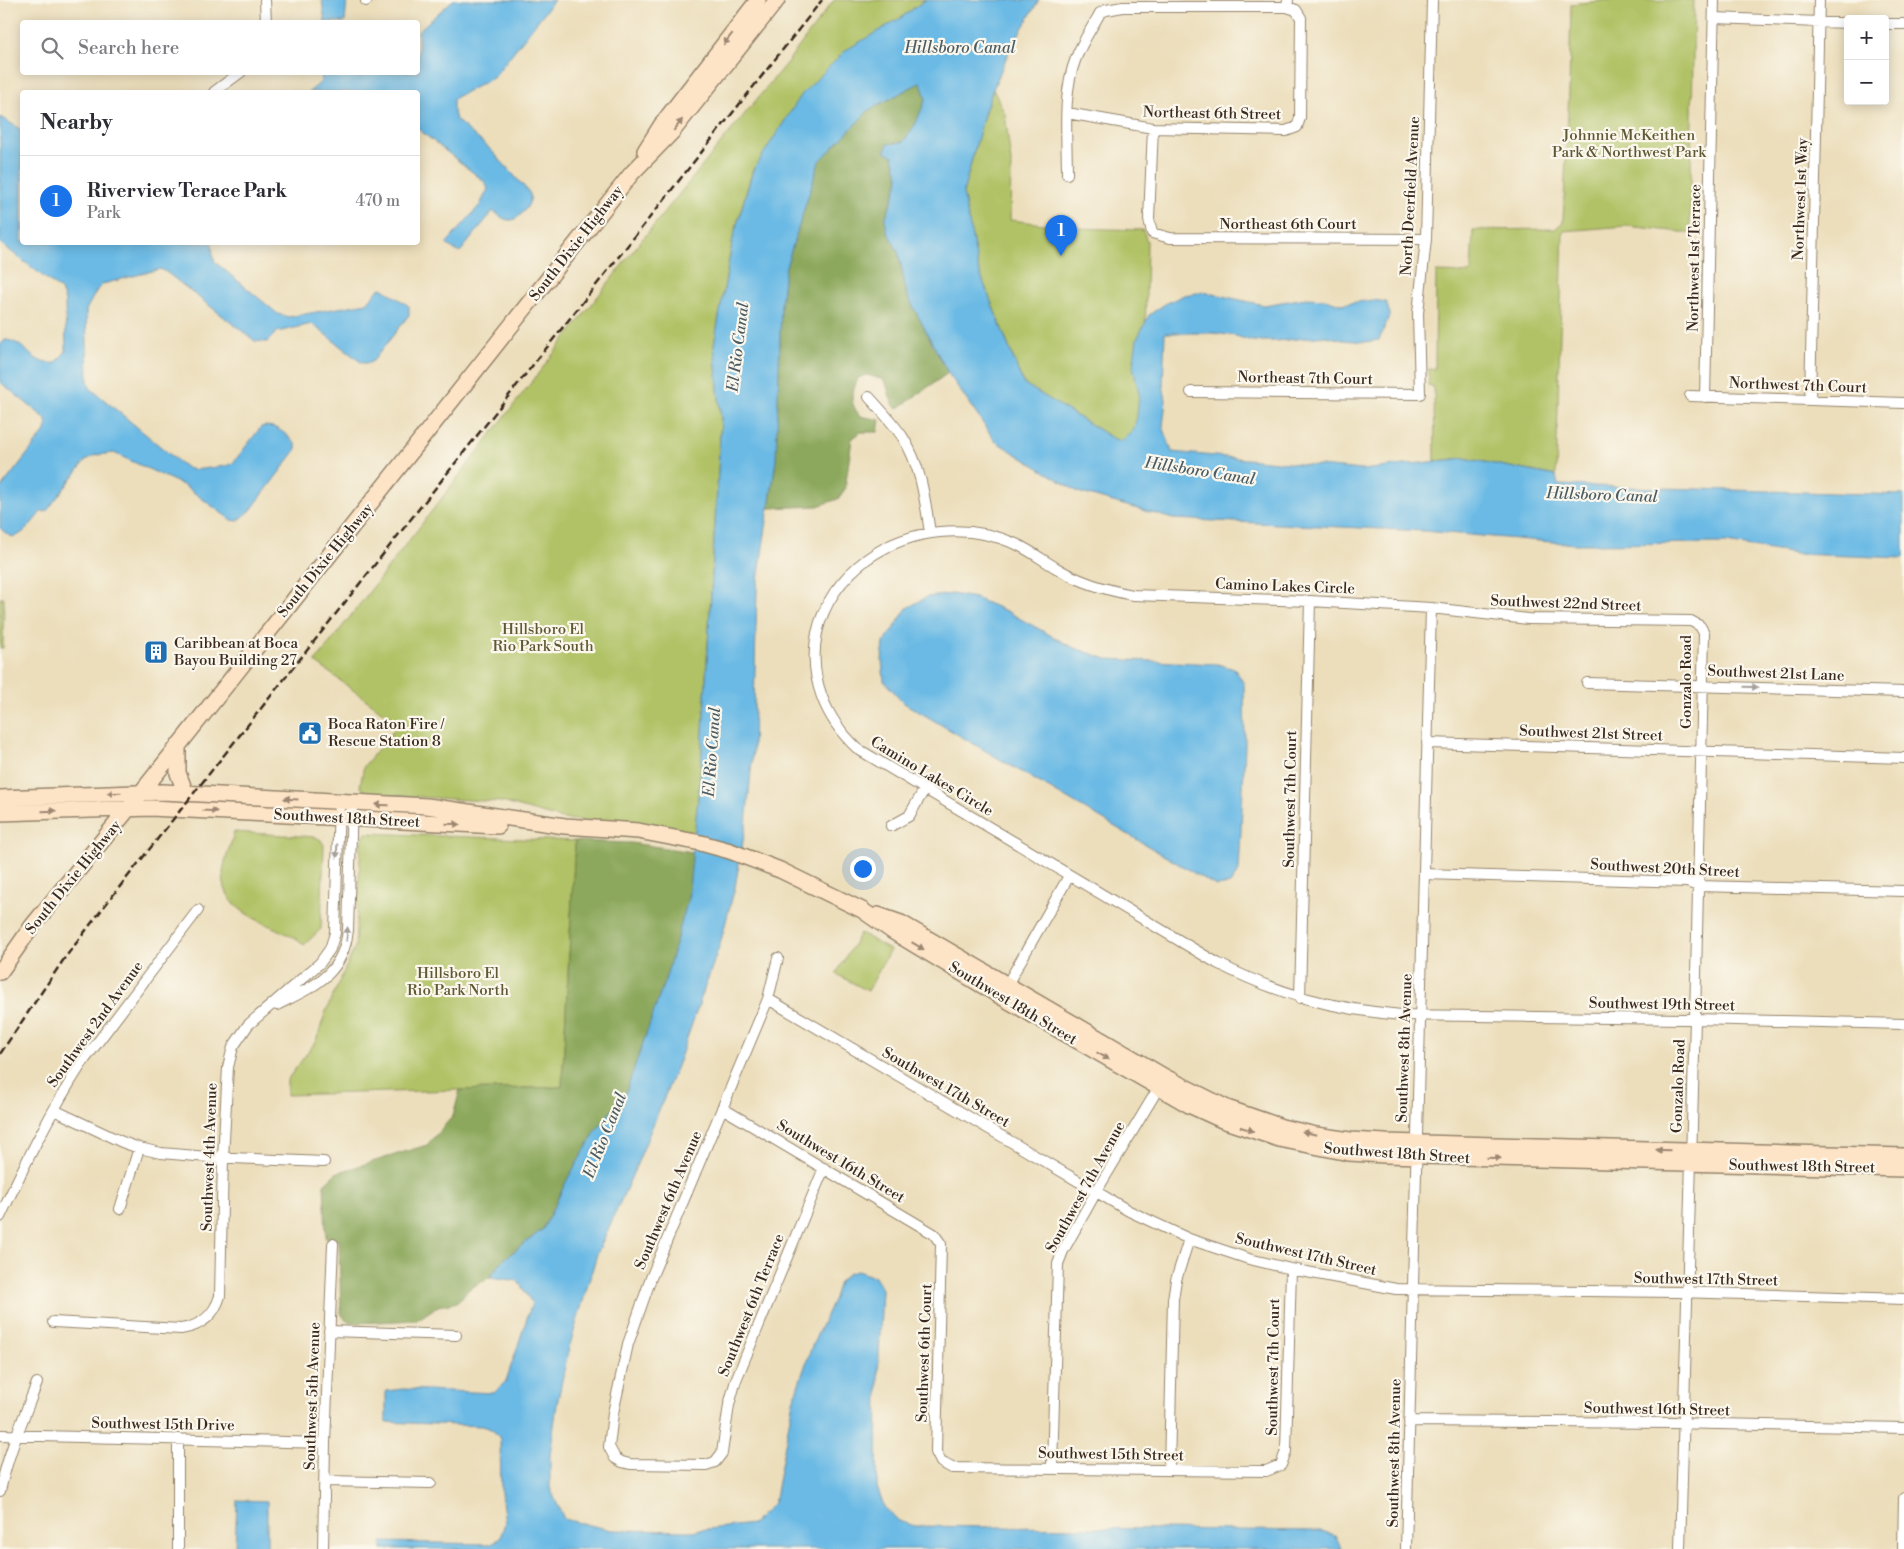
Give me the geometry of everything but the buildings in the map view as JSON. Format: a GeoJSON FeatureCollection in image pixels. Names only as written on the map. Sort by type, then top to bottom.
{"type":"FeatureCollection","features":[{"type":"Feature","properties":{"kind":"main road","name":"South Dixie Highway"},"geometry":{"type":"LineString","coordinates":[[632,173],[662,124],[758,0]]}},
{"type":"Feature","properties":{"kind":"main road","name":"South Dixie Highway"},"geometry":{"type":"LineString","coordinates":[[0,972],[33,925],[129,808],[632,173],[672,132],[777,0]]}},
{"type":"Feature","properties":{"kind":"main road"},"geometry":{"type":"LineString","coordinates":[[178,745],[178,773],[186,794]]}},
{"type":"Feature","properties":{"kind":"main road","name":"Southwest 18th Street"},"geometry":{"type":"LineString","coordinates":[[0,798],[140,793],[186,794],[518,826],[565,826],[638,831],[701,843],[755,860],[862,910],[892,931],[1004,990],[1222,1120],[1279,1139],[1314,1147],[1349,1153],[1416,1150],[1691,1157],[1904,1156]]}},
{"type":"Feature","properties":{"kind":"main road","name":"Southwest 18th Street"},"geometry":{"type":"LineString","coordinates":[[0,813],[129,808],[345,810]]}},
{"type":"Feature","properties":{"kind":"main road","name":"Southwest 18th Street"},"geometry":{"type":"LineString","coordinates":[[1691,1157],[1904,1169]]}},
{"type":"Feature","properties":{"kind":"street"},"geometry":{"type":"LineString","coordinates":[[265,0],[266,20]]}},
{"type":"Feature","properties":{"kind":"street","name":"North Deerfield Avenue"},"geometry":{"type":"LineString","coordinates":[[1420,394],[1418,313],[1426,239],[1432,0]]}},
{"type":"Feature","properties":{"kind":"street","name":"Northwest 1st Terrace"},"geometry":{"type":"LineString","coordinates":[[1705,396],[1714,0]]}},
{"type":"Feature","properties":{"kind":"street","name":"Northwest 1st Way"},"geometry":{"type":"LineString","coordinates":[[1810,400],[1819,0]]}},
{"type":"Feature","properties":{"kind":"street"},"geometry":{"type":"LineString","coordinates":[[1067,174],[1069,80],[1076,57],[1100,13],[1106,10],[1122,8],[1288,4]]}},
{"type":"Feature","properties":{"kind":"street","name":"Northeast 6th Street"},"geometry":{"type":"LineString","coordinates":[[1067,113],[1153,128],[1286,131],[1297,127],[1300,118],[1301,18],[1296,10],[1288,4]]}},
{"type":"Feature","properties":{"kind":"street"},"geometry":{"type":"LineString","coordinates":[[1714,18],[1844,23]]}},
{"type":"Feature","properties":{"kind":"street"},"geometry":{"type":"LineString","coordinates":[[1889,24],[1904,24]]}},
{"type":"Feature","properties":{"kind":"street"},"geometry":{"type":"LineString","coordinates":[[217,90],[237,75]]}},
{"type":"Feature","properties":{"kind":"street","name":"Northeast 6th Court"},"geometry":{"type":"LineString","coordinates":[[1153,128],[1149,219],[1152,233],[1170,238],[1426,239]]}},
{"type":"Feature","properties":{"kind":"street","name":"Northeast 7th Court"},"geometry":{"type":"LineString","coordinates":[[1191,392],[1420,394]]}},
{"type":"Feature","properties":{"kind":"street"},"geometry":{"type":"LineString","coordinates":[[869,396],[896,428],[910,450],[922,484],[930,533]]}},
{"type":"Feature","properties":{"kind":"street","name":"Northwest 7th Court"},"geometry":{"type":"LineString","coordinates":[[1690,396],[1904,403]]}},
{"type":"Feature","properties":{"kind":"street","name":"Camino Lakes Circle"},"geometry":{"type":"LineString","coordinates":[[1420,1015],[1365,1012],[1300,998],[1267,987],[1217,963],[924,790],[866,755],[850,742],[837,727],[827,710],[820,692],[816,673],[815,653],[817,633],[827,605],[837,588],[850,573],[872,556],[888,547],[904,540],[930,533],[964,532],[999,538],[1032,552],[1074,578],[1106,590],[1133,595],[1310,601],[1431,608]]}},
{"type":"Feature","properties":{"kind":"street","name":"Southwest 7th Court"},"geometry":{"type":"LineString","coordinates":[[1300,998],[1310,601]]}},
{"type":"Feature","properties":{"kind":"street","name":"Southwest 22nd Street"},"geometry":{"type":"LineString","coordinates":[[1431,608],[1528,619],[1691,621],[1700,626]]}},
{"type":"Feature","properties":{"kind":"street","name":"Southwest 8th Avenue"},"geometry":{"type":"LineString","coordinates":[[1406,1549],[1431,608]]}},
{"type":"Feature","properties":{"kind":"street","name":"Gonzalo Road"},"geometry":{"type":"LineString","coordinates":[[1680,1549],[1704,633],[1700,626]]}},
{"type":"Feature","properties":{"kind":"street","name":"Southwest 21st Lane"},"geometry":{"type":"LineString","coordinates":[[1586,684],[1702,685],[1904,692]]}},
{"type":"Feature","properties":{"kind":"street","name":"Southwest 21st Street"},"geometry":{"type":"LineString","coordinates":[[1427,743],[1904,758]]}},
{"type":"Feature","properties":{"kind":"street"},"geometry":{"type":"LineString","coordinates":[[891,826],[909,816],[924,790]]}},
{"type":"Feature","properties":{"kind":"street","name":"Southwest 4th Avenue"},"geometry":{"type":"LineString","coordinates":[[53,1322],[181,1328],[199,1324],[209,1316],[217,1305],[220,1296],[223,1158],[228,1067],[232,1047],[248,1025],[320,963],[330,949],[335,933],[345,810]]}},
{"type":"Feature","properties":{"kind":"street","name":"Southwest 4th Avenue"},"geometry":{"type":"LineString","coordinates":[[267,1010],[305,990],[329,973],[342,957],[346,944],[345,810]]}},
{"type":"Feature","properties":{"kind":"street","name":"Southwest 20th Street"},"geometry":{"type":"LineString","coordinates":[[1424,874],[1687,882],[1698,886],[1904,891]]}},
{"type":"Feature","properties":{"kind":"street"},"geometry":{"type":"LineString","coordinates":[[1004,990],[1069,876]]}},
{"type":"Feature","properties":{"kind":"street","name":"Southwest 2nd Avenue"},"geometry":{"type":"LineString","coordinates":[[0,1217],[24,1166],[54,1110],[82,1064],[198,910]]}},
{"type":"Feature","properties":{"kind":"street","name":"Southwest 6th Avenue"},"geometry":{"type":"LineString","coordinates":[[719,1458],[715,1462],[706,1465],[630,1464],[615,1458],[609,1447],[610,1438],[628,1344],[651,1278],[768,999],[778,958]]}},
{"type":"Feature","properties":{"kind":"street"},"geometry":{"type":"LineString","coordinates":[[320,963],[329,973]]}},
{"type":"Feature","properties":{"kind":"street"},"geometry":{"type":"LineString","coordinates":[[296,982],[305,990]]}},
{"type":"Feature","properties":{"kind":"street","name":"Southwest 17th Street"},"geometry":{"type":"LineString","coordinates":[[768,999],[1128,1211],[1189,1239],[1249,1259],[1396,1289],[1687,1293],[1904,1299]]}},
{"type":"Feature","properties":{"kind":"street","name":"Southwest 19th Street"},"geometry":{"type":"LineString","coordinates":[[1420,1015],[1904,1024]]}},
{"type":"Feature","properties":{"kind":"street","name":"Southwest 7th Avenue"},"geometry":{"type":"LineString","coordinates":[[1052,1468],[1058,1264],[1063,1251],[1096,1192],[1162,1083]]}},
{"type":"Feature","properties":{"kind":"street","name":"Southwest 16th Street"},"geometry":{"type":"LineString","coordinates":[[722,1108],[934,1234],[941,1244]]}},
{"type":"Feature","properties":{"kind":"street"},"geometry":{"type":"LineString","coordinates":[[54,1110],[139,1148],[180,1155],[324,1162]]}},
{"type":"Feature","properties":{"kind":"street"},"geometry":{"type":"LineString","coordinates":[[120,1209],[139,1148]]}},
{"type":"Feature","properties":{"kind":"street","name":"Southwest 6th Terrace"},"geometry":{"type":"LineString","coordinates":[[719,1458],[724,1447],[729,1405],[742,1364],[824,1168]]}},
{"type":"Feature","properties":{"kind":"street"},"geometry":{"type":"LineString","coordinates":[[1169,1470],[1174,1299],[1176,1280],[1189,1239]]}},
{"type":"Feature","properties":{"kind":"street","name":"Southwest 5th Avenue"},"geometry":{"type":"LineString","coordinates":[[323,1549],[333,1244]]}},
{"type":"Feature","properties":{"kind":"street","name":"Southwest 6th Court"},"geometry":{"type":"LineString","coordinates":[[941,1244],[936,1452],[941,1462]]}},
{"type":"Feature","properties":{"kind":"street","name":"Southwest 7th Court"},"geometry":{"type":"LineString","coordinates":[[1281,1466],[1286,1451],[1291,1269]]}},
{"type":"Feature","properties":{"kind":"street"},"geometry":{"type":"LineString","coordinates":[[329,1331],[456,1335]]}},
{"type":"Feature","properties":{"kind":"street"},"geometry":{"type":"LineString","coordinates":[[0,1491],[5,1467],[36,1383]]}},
{"type":"Feature","properties":{"kind":"street","name":"Southwest 16th Street"},"geometry":{"type":"LineString","coordinates":[[1409,1422],[1904,1428]]}},
{"type":"Feature","properties":{"kind":"street","name":"Southwest 15th Drive"},"geometry":{"type":"LineString","coordinates":[[0,1436],[325,1443]]}},
{"type":"Feature","properties":{"kind":"street"},"geometry":{"type":"LineString","coordinates":[[178,1439],[178,1549]]}},
{"type":"Feature","properties":{"kind":"street","name":"Southwest 15th Street"},"geometry":{"type":"LineString","coordinates":[[941,1462],[952,1468],[1266,1472],[1281,1466]]}},
{"type":"Feature","properties":{"kind":"street"},"geometry":{"type":"LineString","coordinates":[[324,1481],[431,1483]]}},
{"type":"Feature","properties":{"kind":"street"},"geometry":{"type":"LineString","coordinates":[[1903,1549],[1904,1498]]}},
{"type":"Feature","properties":{"kind":"green space","name":"Hillsboro El Rio Park South"},"geometry":{"type":"Polygon","coordinates":[[[834,0],[925,0],[902,17],[753,169],[733,238],[714,345],[721,419],[701,766],[695,832],[642,825],[562,819],[502,802],[367,794],[360,786],[364,766],[399,724],[315,662],[636,247],[788,61],[834,0]]]}},
{"type":"Feature","properties":{"kind":"green space","name":"Johnnie McKeithen Park & Northwest Park"},"geometry":{"type":"Polygon","coordinates":[[[1609,0],[1694,0],[1690,233],[1627,226],[1563,231],[1556,476],[1464,458],[1435,461],[1434,387],[1428,386],[1429,369],[1435,369],[1436,272],[1471,273],[1473,230],[1555,229],[1563,222],[1571,4],[1609,0]]]}},
{"type":"Feature","properties":{"kind":"green space"},"geometry":{"type":"Polygon","coordinates":[[[921,82],[926,99],[915,125],[903,142],[888,144],[899,179],[885,219],[887,231],[898,251],[907,295],[948,373],[897,409],[892,402],[884,380],[867,375],[858,378],[852,397],[856,411],[860,416],[880,420],[878,432],[861,432],[852,439],[845,489],[838,499],[818,506],[769,508],[776,460],[781,304],[785,270],[819,162],[869,110],[921,82]]]}},
{"type":"Feature","properties":{"kind":"green space"},"geometry":{"type":"Polygon","coordinates":[[[993,89],[1005,114],[1011,161],[1010,220],[1077,228],[1143,230],[1147,241],[1143,447],[1112,438],[1023,383],[979,271],[963,193],[985,111],[993,89]]]}},
{"type":"Feature","properties":{"kind":"green space"},"geometry":{"type":"Polygon","coordinates":[[[0,598],[4,598],[3,648],[0,648],[0,598]]]}},
{"type":"Feature","properties":{"kind":"green space"},"geometry":{"type":"Polygon","coordinates":[[[234,832],[316,837],[321,840],[324,845],[321,929],[304,945],[293,937],[253,918],[231,900],[225,888],[223,873],[234,832]]]}},
{"type":"Feature","properties":{"kind":"green space","name":"Hillsboro El Rio Park North"},"geometry":{"type":"Polygon","coordinates":[[[366,833],[575,841],[562,1087],[287,1095],[287,1080],[316,1041],[326,1011],[355,947],[361,842],[366,833]]]}},
{"type":"Feature","properties":{"kind":"green space"},"geometry":{"type":"Polygon","coordinates":[[[575,841],[631,843],[693,852],[688,899],[666,977],[626,1092],[596,1131],[568,1178],[543,1229],[503,1260],[490,1277],[469,1289],[458,1302],[438,1306],[417,1320],[358,1323],[347,1321],[341,1314],[339,1240],[326,1239],[324,1184],[336,1173],[427,1145],[453,1116],[460,1090],[562,1087],[575,841]]]}},
{"type":"Feature","properties":{"kind":"green space"},"geometry":{"type":"Polygon","coordinates":[[[860,933],[890,950],[868,991],[836,974],[860,933]]]}},
{"type":"Feature","properties":{"kind":"water"},"geometry":{"type":"Polygon","coordinates":[[[322,0],[347,0],[345,20],[325,20],[322,0]]]}},
{"type":"Feature","properties":{"kind":"water"},"geometry":{"type":"Polygon","coordinates":[[[453,0],[554,0],[493,78],[453,100],[456,120],[490,149],[529,192],[530,197],[529,203],[520,216],[514,219],[508,220],[493,211],[461,251],[458,252],[446,244],[480,205],[488,189],[485,182],[420,131],[420,90],[311,90],[321,82],[322,75],[358,75],[360,78],[364,75],[420,75],[420,29],[453,0]]]}},
{"type":"Feature","properties":{"kind":"water"},"geometry":{"type":"Polygon","coordinates":[[[925,0],[1039,0],[1010,49],[993,89],[985,111],[963,193],[979,271],[1023,383],[1112,438],[1121,441],[1133,431],[1137,417],[1139,394],[1133,366],[1137,339],[1149,315],[1165,304],[1184,295],[1203,292],[1264,305],[1306,298],[1325,299],[1341,304],[1374,300],[1386,302],[1390,314],[1379,340],[1365,342],[1326,336],[1277,341],[1252,341],[1236,336],[1213,333],[1165,333],[1163,385],[1166,400],[1163,426],[1172,452],[1362,470],[1464,458],[1556,476],[1558,485],[1904,495],[1904,558],[1796,554],[1726,543],[1575,544],[1424,531],[1173,519],[1078,492],[995,441],[948,373],[907,295],[898,251],[887,231],[885,219],[899,179],[893,156],[885,151],[888,144],[903,142],[915,125],[926,99],[921,82],[869,110],[819,162],[785,270],[781,304],[776,460],[757,587],[753,750],[746,824],[735,887],[720,944],[679,1061],[635,1169],[597,1254],[569,1348],[557,1404],[550,1455],[550,1488],[564,1519],[611,1530],[691,1531],[752,1524],[774,1503],[793,1401],[812,1346],[834,1298],[839,1282],[849,1273],[857,1271],[875,1277],[882,1289],[878,1378],[877,1487],[884,1507],[899,1521],[915,1526],[1320,1531],[1335,1535],[1342,1549],[382,1549],[382,1542],[492,1544],[500,1538],[505,1523],[501,1493],[500,1439],[490,1429],[482,1426],[386,1422],[386,1391],[403,1389],[494,1393],[506,1381],[532,1303],[518,1281],[490,1277],[503,1260],[543,1229],[568,1178],[596,1131],[626,1092],[666,977],[688,899],[701,766],[721,419],[714,345],[733,238],[753,170],[802,94],[846,50],[902,17],[925,0]]]}},
{"type":"Feature","properties":{"kind":"water"},"geometry":{"type":"Polygon","coordinates":[[[0,117],[20,129],[20,245],[212,245],[215,262],[278,314],[288,317],[367,303],[382,288],[409,306],[409,315],[373,361],[362,363],[312,324],[277,332],[267,342],[255,341],[160,269],[103,284],[97,290],[86,310],[88,382],[90,388],[187,468],[194,470],[226,466],[233,463],[261,427],[266,426],[276,428],[289,437],[296,445],[296,450],[251,510],[238,521],[231,520],[185,486],[114,453],[96,455],[86,460],[46,512],[42,511],[24,532],[19,535],[10,536],[0,528],[0,489],[47,429],[46,419],[0,382],[0,345],[5,340],[12,341],[19,344],[40,361],[56,363],[66,351],[65,301],[61,290],[0,243],[0,117]]]}},
{"type":"Feature","properties":{"kind":"water"},"geometry":{"type":"Polygon","coordinates":[[[952,594],[975,598],[1006,611],[1072,647],[1107,659],[1217,664],[1235,669],[1244,684],[1245,746],[1239,871],[1230,884],[1216,886],[904,703],[884,681],[882,660],[884,643],[907,608],[927,597],[952,594]]]}},
{"type":"Feature","properties":{"kind":"water"},"geometry":{"type":"Polygon","coordinates":[[[237,1500],[267,1501],[267,1549],[235,1549],[237,1500]]]}},
{"type":"Feature","properties":{"kind":"railway"},"geometry":{"type":"LineString","coordinates":[[0,1054],[64,959],[110,899],[822,0]]}},
{"type":"Feature","properties":{"kind":"place","name":"Riverview Terace Park"},"geometry":{"type":"Point","coordinates":[1061,256]}},
{"type":"Feature","properties":{"kind":"place","name":"Caribbean at Boca Bayou Building 27"},"geometry":{"type":"Point","coordinates":[156,652]}},
{"type":"Feature","properties":{"kind":"place","name":"Boca Raton Fire / Rescue Station 8"},"geometry":{"type":"Point","coordinates":[310,733]}},
{"type":"Feature","properties":{"kind":"water label","name":"Hillsboro Canal"},"geometry":{"type":"Point","coordinates":[960,47]}},
{"type":"Feature","properties":{"kind":"water label","name":"El Rio Canal"},"geometry":{"type":"Point","coordinates":[737,347]}},
{"type":"Feature","properties":{"kind":"water label","name":"Hillsboro Canal"},"geometry":{"type":"Point","coordinates":[1200,470]}},
{"type":"Feature","properties":{"kind":"water label","name":"Hillsboro Canal"},"geometry":{"type":"Point","coordinates":[1602,494]}},
{"type":"Feature","properties":{"kind":"water label","name":"El Rio Canal"},"geometry":{"type":"Point","coordinates":[711,752]}},
{"type":"Feature","properties":{"kind":"water label","name":"El Rio Canal"},"geometry":{"type":"Point","coordinates":[604,1135]}}]}
